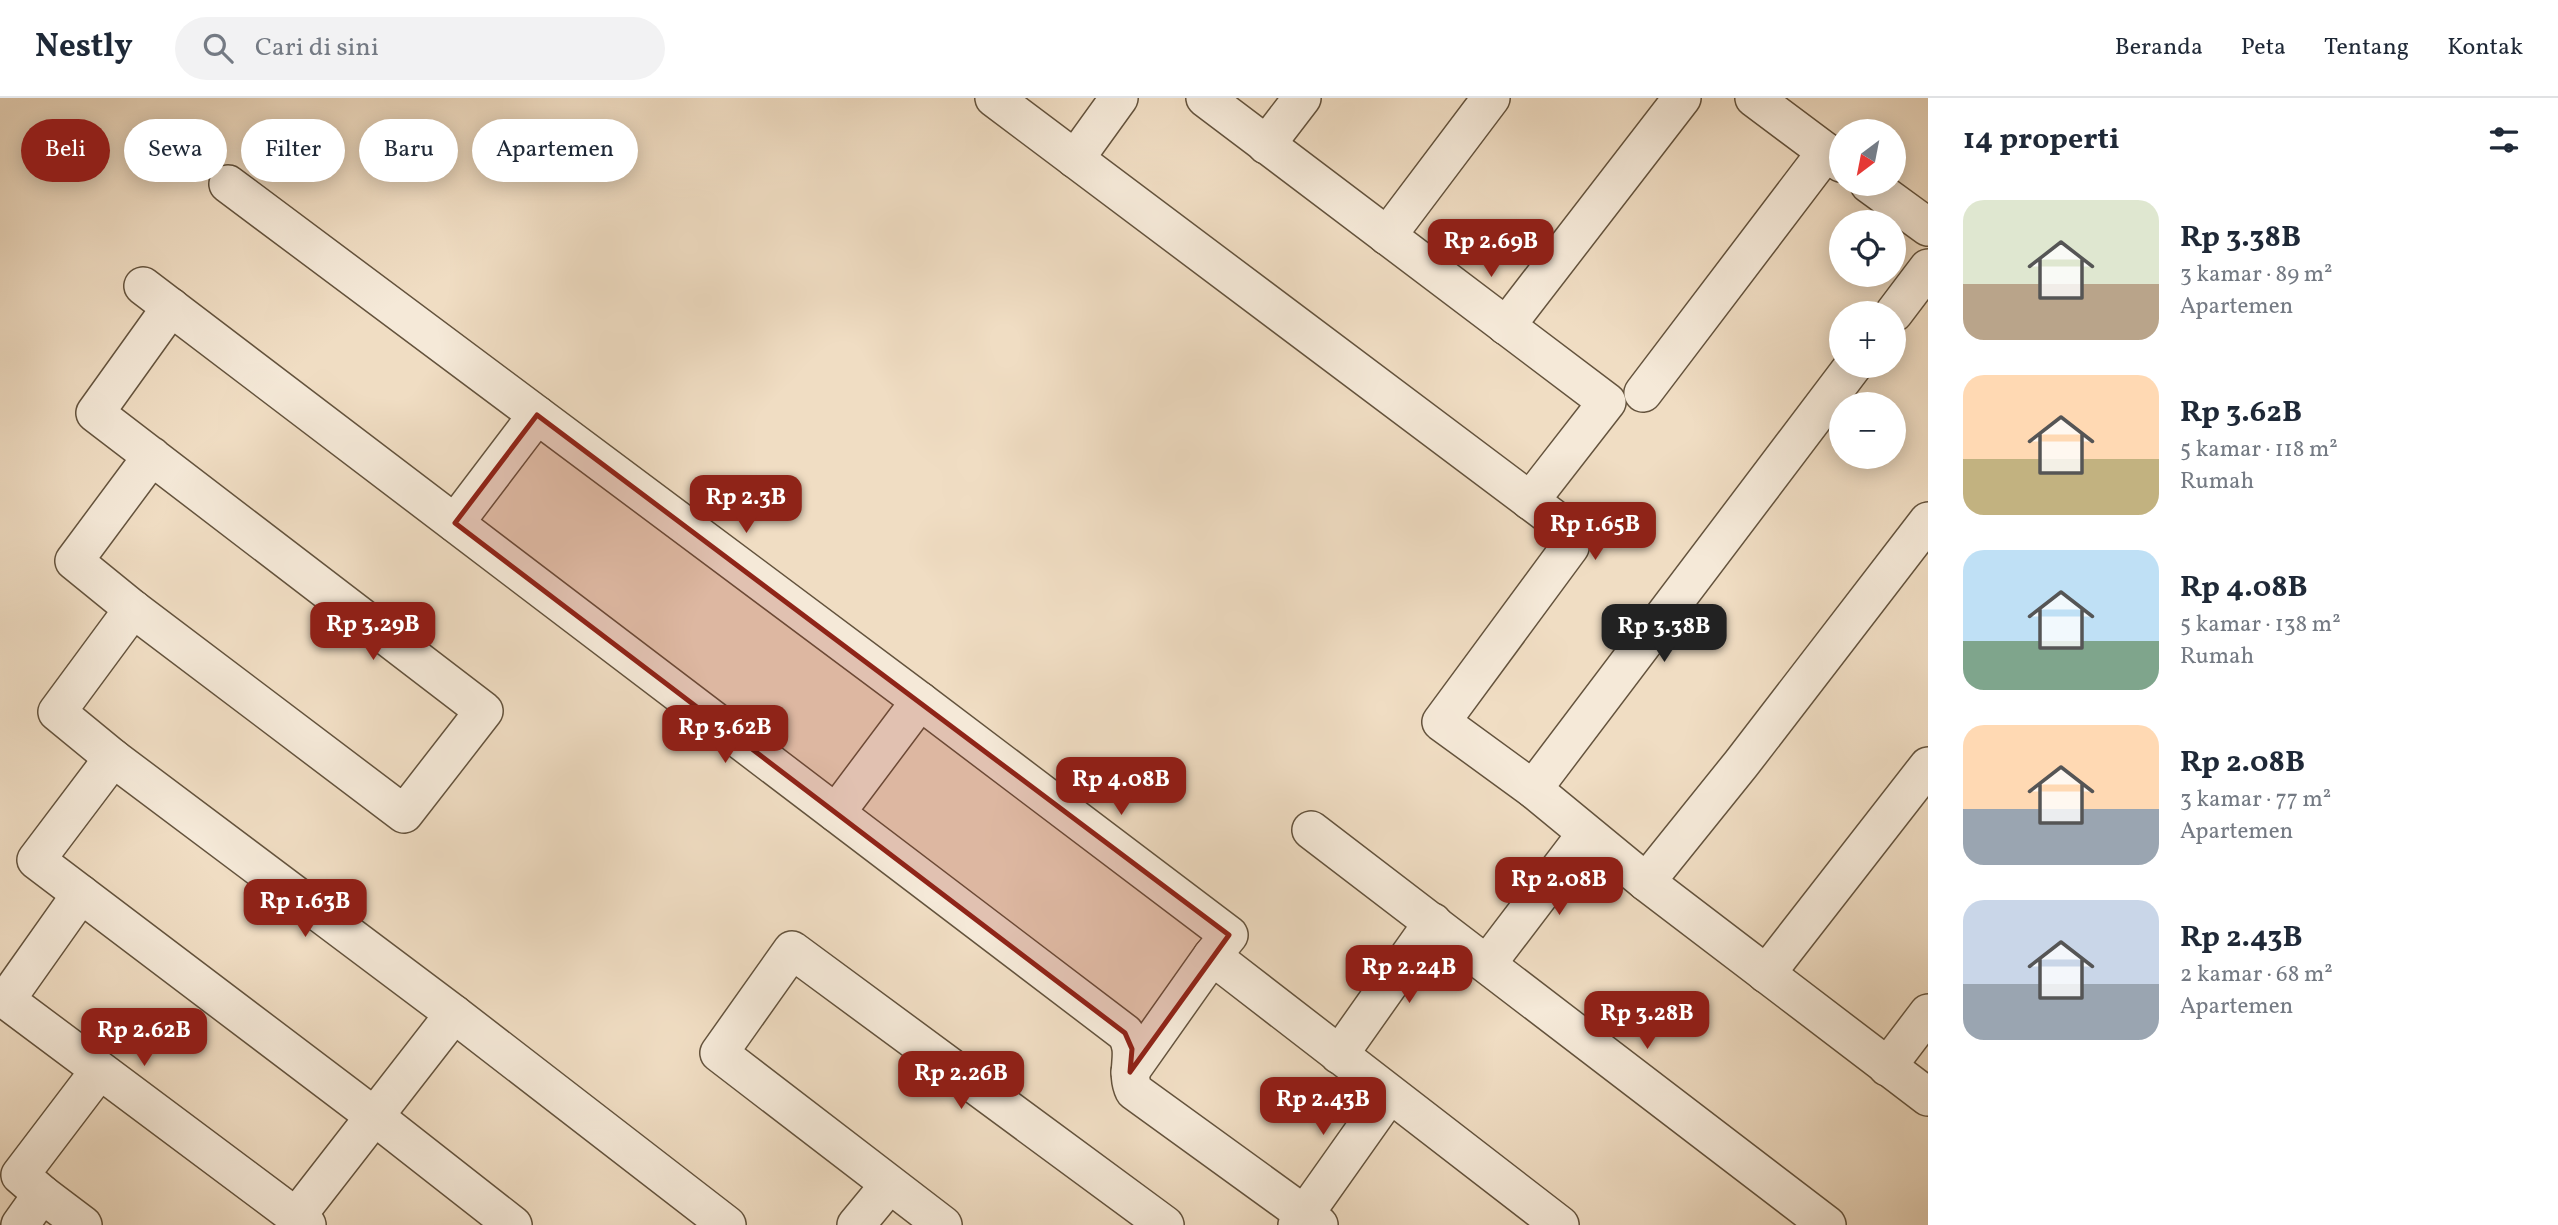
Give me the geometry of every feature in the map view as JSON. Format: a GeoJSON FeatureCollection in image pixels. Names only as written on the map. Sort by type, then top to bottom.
{"type":"FeatureCollection","features":[{"type":"Feature","properties":{"kind":"street"},"geometry":{"type":"LineString","coordinates":[[994,98],[1565,527],[1570,547],[1441,722],[1533,789],[1646,882],[1928,1097]]}},
{"type":"Feature","properties":{"kind":"street"},"geometry":{"type":"LineString","coordinates":[[1075,159],[1119,98]]}},
{"type":"Feature","properties":{"kind":"street"},"geometry":{"type":"LineString","coordinates":[[1205,98],[1607,402],[1530,500]]}},
{"type":"Feature","properties":{"kind":"street"},"geometry":{"type":"LineString","coordinates":[[1266,145],[1302,98]]}},
{"type":"Feature","properties":{"kind":"street"},"geometry":{"type":"LineString","coordinates":[[1387,236],[1491,98]]}},
{"type":"Feature","properties":{"kind":"street"},"geometry":{"type":"LineString","coordinates":[[1506,326],[1682,98]]}},
{"type":"Feature","properties":{"kind":"street"},"geometry":{"type":"LineString","coordinates":[[1754,98],[1829,153]]}},
{"type":"Feature","properties":{"kind":"street"},"geometry":{"type":"LineString","coordinates":[[1643,393],[1829,163]]}},
{"type":"Feature","properties":{"kind":"street"},"geometry":{"type":"LineString","coordinates":[[228,184],[1229,935],[1130,1072]]}},
{"type":"Feature","properties":{"kind":"street"},"geometry":{"type":"LineString","coordinates":[[1885,196],[1928,227]]}},
{"type":"Feature","properties":{"kind":"street"},"geometry":{"type":"LineString","coordinates":[[1903,301],[1928,268]]}},
{"type":"Feature","properties":{"kind":"street"},"geometry":{"type":"LineString","coordinates":[[152,456],[74,561],[133,609],[404,814],[484,711],[152,456],[95,413],[157,297],[1125,1033],[1132,1049],[1129,1080],[1134,1091],[1307,1221],[1389,1095]]}},
{"type":"Feature","properties":{"kind":"street"},"geometry":{"type":"LineString","coordinates":[[1533,789],[1844,378]]}},
{"type":"Feature","properties":{"kind":"street"},"geometry":{"type":"LineString","coordinates":[[455,523],[537,415]]}},
{"type":"Feature","properties":{"kind":"street"},"geometry":{"type":"LineString","coordinates":[[1646,882],[1741,764],[1928,520]]}},
{"type":"Feature","properties":{"kind":"street"},"geometry":{"type":"LineString","coordinates":[[133,609],[57,712],[113,758],[454,1014],[727,1225]]}},
{"type":"Feature","properties":{"kind":"street"},"geometry":{"type":"LineString","coordinates":[[836,813],[920,701]]}},
{"type":"Feature","properties":{"kind":"street"},"geometry":{"type":"LineString","coordinates":[[113,758],[36,860],[513,1225]]}},
{"type":"Feature","properties":{"kind":"street"},"geometry":{"type":"LineString","coordinates":[[1766,974],[1928,766]]}},
{"type":"Feature","properties":{"kind":"street"},"geometry":{"type":"LineString","coordinates":[[1311,830],[1827,1225]]}},
{"type":"Feature","properties":{"kind":"street"},"geometry":{"type":"LineString","coordinates":[[1487,964],[1586,834]]}},
{"type":"Feature","properties":{"kind":"street"},"geometry":{"type":"LineString","coordinates":[[81,894],[6,1000],[302,1221],[374,1116],[454,1014]]}},
{"type":"Feature","properties":{"kind":"street"},"geometry":{"type":"LineString","coordinates":[[1339,1055],[1433,922]]}},
{"type":"Feature","properties":{"kind":"street"},"geometry":{"type":"LineString","coordinates":[[943,1225],[719,1053],[792,950],[1165,1225]]}},
{"type":"Feature","properties":{"kind":"street"},"geometry":{"type":"LineString","coordinates":[[1213,956],[1560,1225]]}},
{"type":"Feature","properties":{"kind":"street"},"geometry":{"type":"LineString","coordinates":[[1887,1066],[1928,1013]]}},
{"type":"Feature","properties":{"kind":"street"},"geometry":{"type":"LineString","coordinates":[[83,1225],[20,1175],[99,1071]]}},
{"type":"Feature","properties":{"kind":"street"},"geometry":{"type":"LineString","coordinates":[[856,1225],[889,1185]]}},
{"type":"Feature","properties":{"kind":"street"},"geometry":{"type":"LineString","coordinates":[[20,1225],[42,1194]]}},
{"type":"Feature","properties":{"kind":"highlighted area"},"geometry":{"type":"Polygon","coordinates":[[[537,415],[1229,935],[1130,1072],[1132,1049],[1125,1033],[455,523],[537,415]]]}}]}
